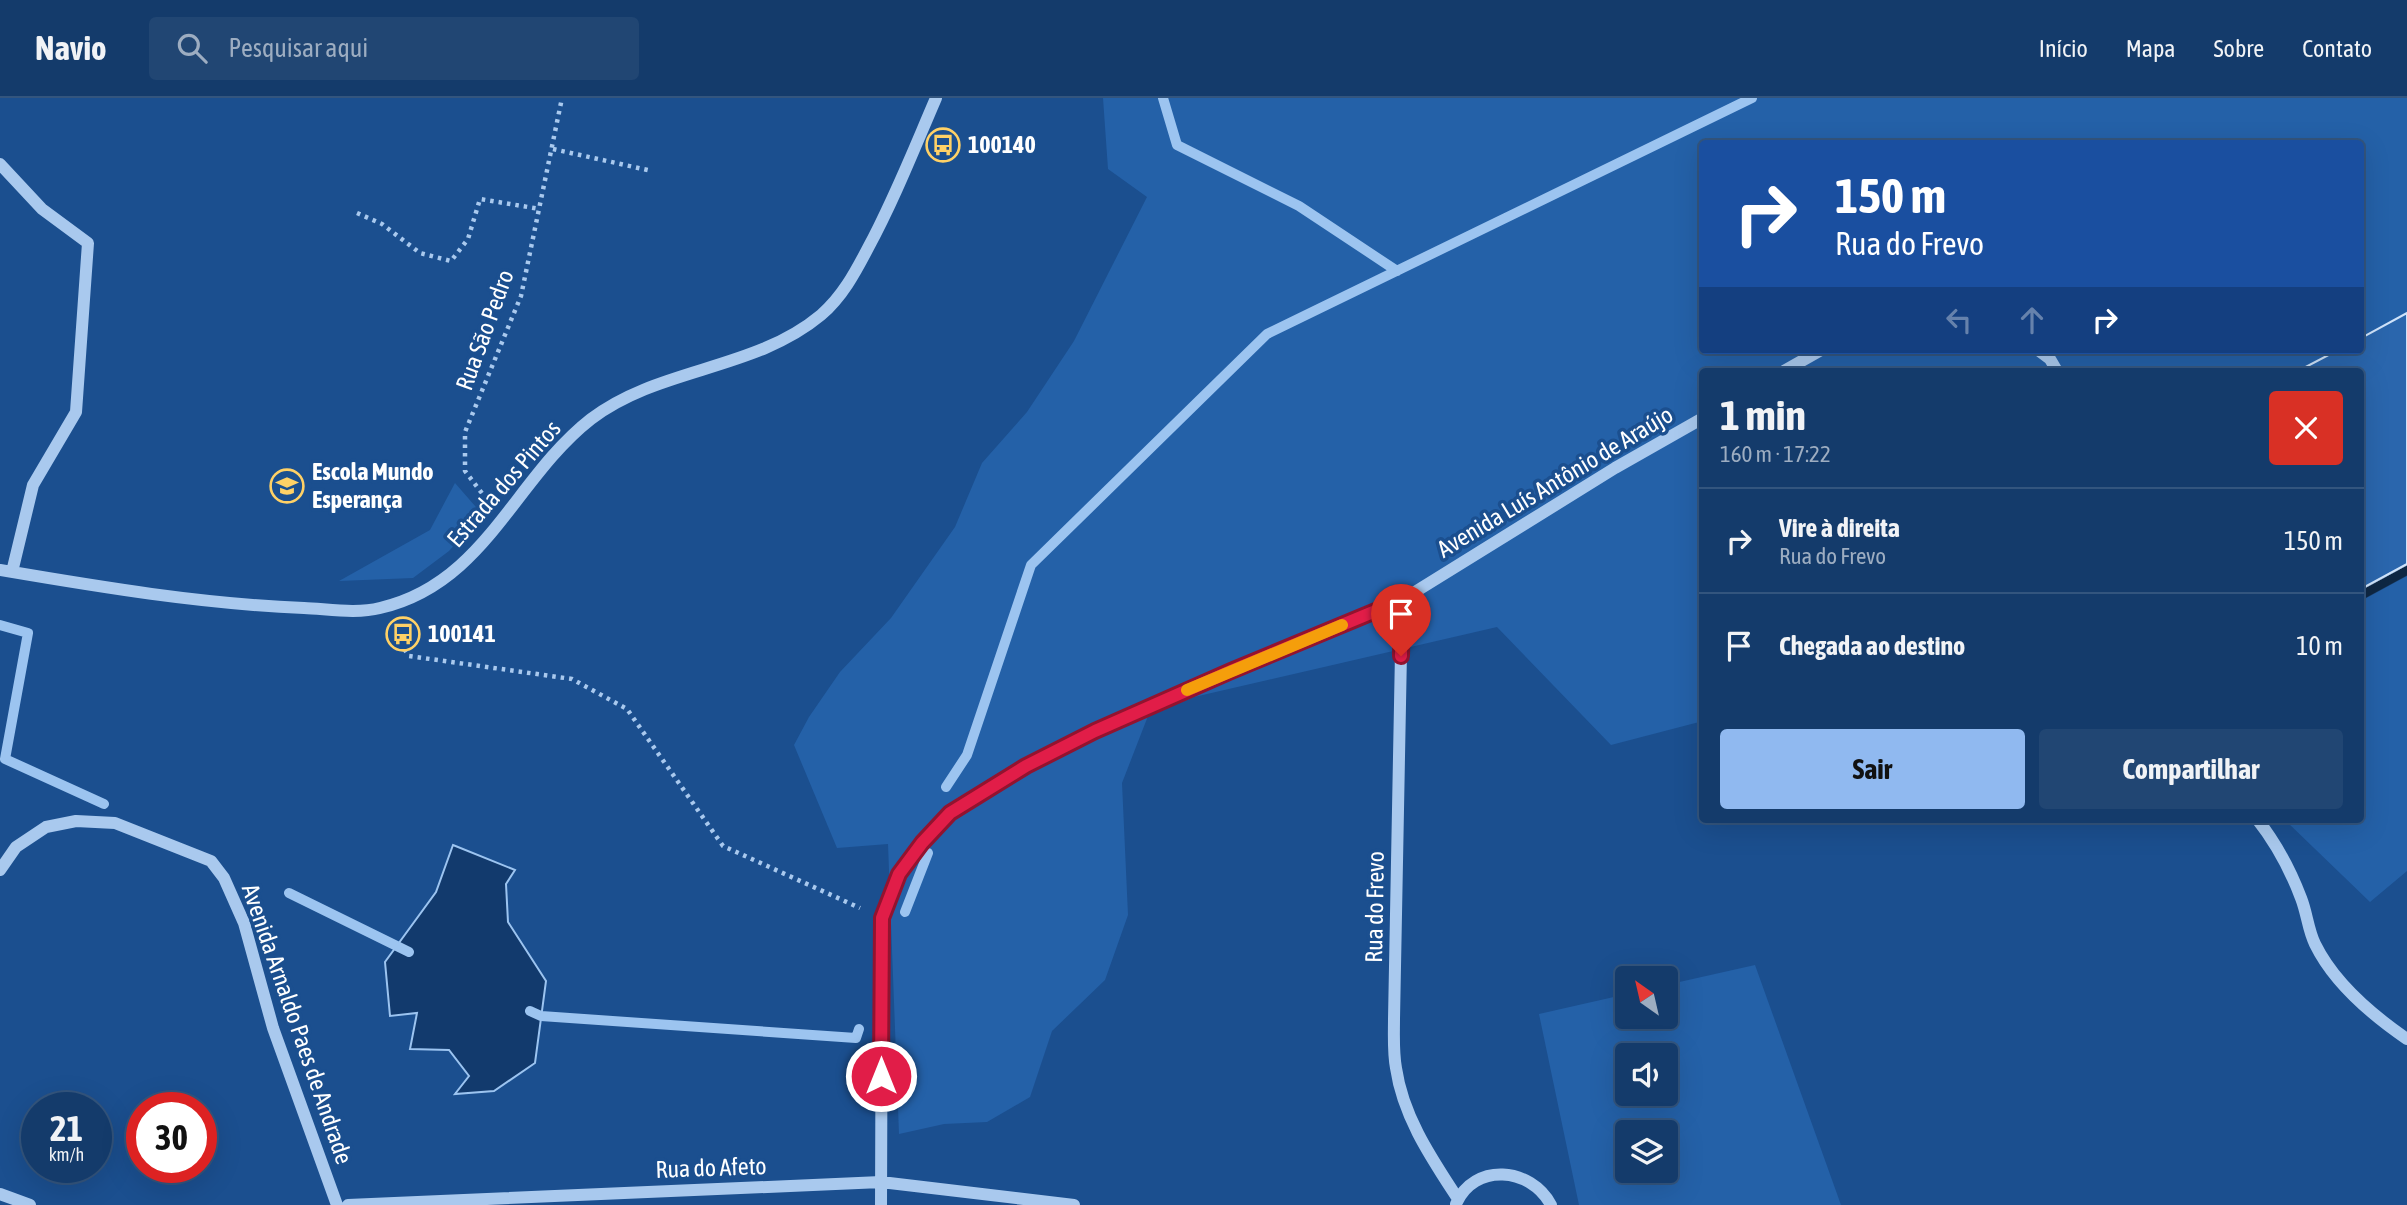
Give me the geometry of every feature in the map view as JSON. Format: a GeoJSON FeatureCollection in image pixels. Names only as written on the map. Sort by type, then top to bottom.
{"type":"FeatureCollection","features":[{"type":"Feature","properties":{"kind":"street","name":"Estrada dos Pintos"},"geometry":{"type":"LineString","coordinates":[[6,571],[108,588],[265,606],[378,609],[407,600],[438,585],[462,565],[562,445],[592,418],[627,397],[737,360],[781,341],[821,315],[848,285],[885,218],[936,98]]}},
{"type":"Feature","properties":{"kind":"street"},"geometry":{"type":"LineString","coordinates":[[0,164],[42,209],[88,243],[76,412],[33,485],[6,571]]}},
{"type":"Feature","properties":{"kind":"street"},"geometry":{"type":"LineString","coordinates":[[1789,368],[1814,354]]}},
{"type":"Feature","properties":{"kind":"street"},"geometry":{"type":"LineString","coordinates":[[2043,354],[2055,368]]}},
{"type":"Feature","properties":{"kind":"street","name":"Avenida Luís Antônio de Araújo"},"geometry":{"type":"LineString","coordinates":[[881,1205],[882,918],[899,874],[922,843],[950,813],[1026,766],[1095,731],[1402,600],[1615,468],[1699,420]]}},
{"type":"Feature","properties":{"kind":"street","name":"Rua do Frevo"},"geometry":{"type":"LineString","coordinates":[[1402,600],[1394,1019],[1396,1068],[1408,1112],[1428,1154],[1457,1202]]}},
{"type":"Feature","properties":{"kind":"street","name":"Avenida Arnaldo Paes de Andrade"},"geometry":{"type":"LineString","coordinates":[[0,870],[16,847],[46,827],[76,821],[115,824],[211,861],[224,878],[244,923],[273,1028],[337,1205]]}},
{"type":"Feature","properties":{"kind":"street"},"geometry":{"type":"LineString","coordinates":[[2260,823],[2287,865],[2302,899],[2314,943],[2332,972],[2386,1025],[2407,1039]]}},
{"type":"Feature","properties":{"kind":"street"},"geometry":{"type":"LineString","coordinates":[[1457,1202],[1469,1187],[1484,1178],[1500,1174],[1517,1176],[1533,1183],[1551,1205]]}},
{"type":"Feature","properties":{"kind":"street","name":"Rua do Afeto"},"geometry":{"type":"LineString","coordinates":[[348,1205],[881,1182],[1074,1205]]}},
{"type":"Feature","properties":{"kind":"street"},"geometry":{"type":"LineString","coordinates":[[0,1194],[30,1205]]}},
{"type":"Feature","properties":{"kind":"path","name":"Rua São Pedro"},"geometry":{"type":"LineString","coordinates":[[501,521],[465,471],[465,432],[521,296],[562,98]]}},
{"type":"Feature","properties":{"kind":"path"},"geometry":{"type":"LineString","coordinates":[[553,149],[652,171]]}},
{"type":"Feature","properties":{"kind":"path"},"geometry":{"type":"LineString","coordinates":[[357,213],[382,224],[420,253],[451,261],[468,239],[480,199],[540,209]]}},
{"type":"Feature","properties":{"kind":"path"},"geometry":{"type":"LineString","coordinates":[[378,609],[409,656],[572,678],[627,709],[723,846],[882,918]]}},
{"type":"Feature","properties":{"kind":"shaded area"},"geometry":{"type":"Polygon","coordinates":[[[1103,98],[2407,98],[2407,871],[2370,902],[2288,823],[2364,823],[2364,368],[1699,368],[1699,722],[1611,745],[1497,627],[1194,697],[1148,716],[1122,783],[1128,915],[1105,980],[1052,1031],[1030,1097],[987,1122],[944,1124],[899,1134],[888,844],[837,848],[794,745],[809,717],[840,672],[891,618],[955,527],[982,463],[1027,412],[1074,341],[1147,197],[1108,169],[1103,98]]]}},
{"type":"Feature","properties":{"kind":"shaded area"},"geometry":{"type":"Polygon","coordinates":[[[455,483],[482,514],[449,551],[413,578],[339,581],[430,530],[455,483]]]}},
{"type":"Feature","properties":{"kind":"shaded area"},"geometry":{"type":"Polygon","coordinates":[[[453,845],[515,870],[506,884],[508,922],[546,981],[535,1063],[494,1091],[455,1094],[469,1076],[449,1050],[410,1049],[417,1013],[390,1016],[385,962],[436,892],[453,845]]]}},
{"type":"Feature","properties":{"kind":"shaded area"},"geometry":{"type":"Polygon","coordinates":[[[1755,965],[1841,1205],[1579,1205],[1539,1014],[1615,997],[1615,1029],[1678,1029],[1678,982],[1755,965]]]}},
{"type":"Feature","properties":{"kind":"building"},"geometry":{"type":"Polygon","coordinates":[[[2407,313],[2407,564],[2364,587],[2364,368],[2304,368],[2330,354],[2364,354],[2364,336],[2407,313]]]}},
{"type":"Feature","properties":{"kind":"waterway"},"geometry":{"type":"LineString","coordinates":[[1163,98],[1177,145],[1299,206],[1397,271]]}},
{"type":"Feature","properties":{"kind":"waterway"},"geometry":{"type":"LineString","coordinates":[[946,787],[967,755],[1031,565],[1267,334],[1752,98]]}},
{"type":"Feature","properties":{"kind":"waterway"},"geometry":{"type":"LineString","coordinates":[[0,625],[28,633],[5,759],[104,804]]}},
{"type":"Feature","properties":{"kind":"waterway"},"geometry":{"type":"LineString","coordinates":[[905,912],[928,853]]}},
{"type":"Feature","properties":{"kind":"waterway"},"geometry":{"type":"LineString","coordinates":[[289,893],[409,952]]}},
{"type":"Feature","properties":{"kind":"waterway"},"geometry":{"type":"LineString","coordinates":[[530,1011],[541,1016],[856,1038],[859,1029]]}},
{"type":"Feature","properties":{"kind":"slow traffic"},"geometry":{"type":"LineString","coordinates":[[1187,690],[1342,625]]}},
{"type":"Feature","properties":{"kind":"place","name":"100140"},"geometry":{"type":"Point","coordinates":[943,145]}},
{"type":"Feature","properties":{"kind":"place","name":"Escola Mundo Esperança"},"geometry":{"type":"Point","coordinates":[287,486]}},
{"type":"Feature","properties":{"kind":"place","name":"100141"},"geometry":{"type":"Point","coordinates":[403,634]}},
{"type":"Feature","properties":{"kind":"route"},"geometry":{"type":"LineString","coordinates":[[881,1076],[882,918],[899,874],[922,843],[950,813],[1026,766],[1095,731],[1402,600],[1401,656]]}}]}
